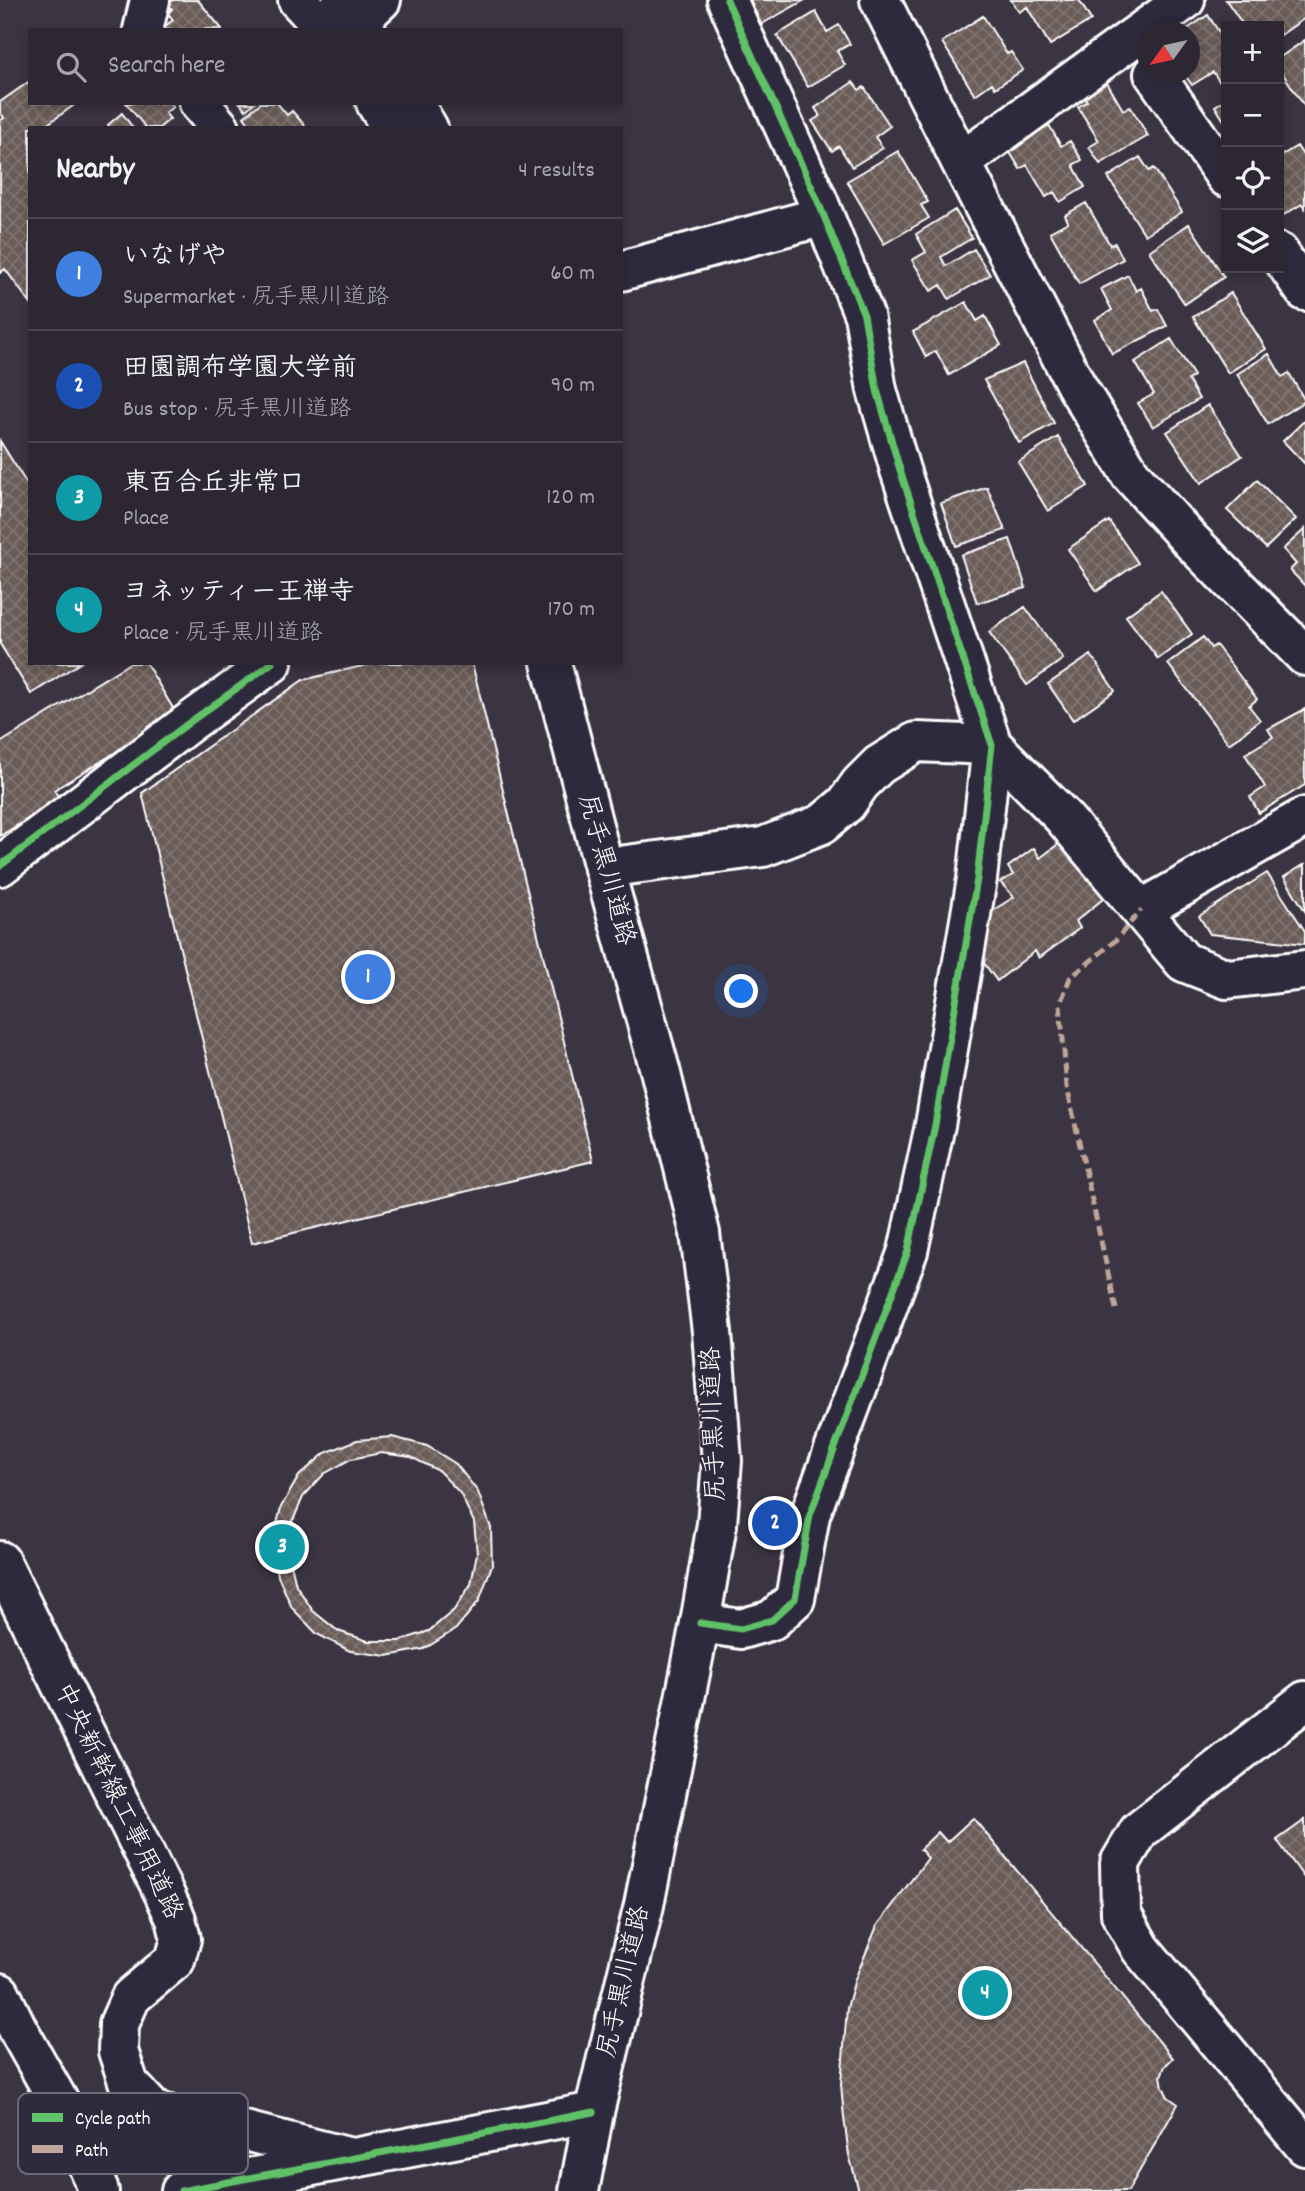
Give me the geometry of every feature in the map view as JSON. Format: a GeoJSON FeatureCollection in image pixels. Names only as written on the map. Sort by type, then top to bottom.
{"type":"FeatureCollection","features":[{"type":"Feature","properties":{"kind":"street"},"geometry":{"type":"LineString","coordinates":[[143,28],[150,0]]}},
{"type":"Feature","properties":{"kind":"street"},"geometry":{"type":"LineString","coordinates":[[298,0],[354,18]]}},
{"type":"Feature","properties":{"kind":"street"},"geometry":{"type":"LineString","coordinates":[[700,1623],[741,1629],[772,1620],[795,1599],[810,1514],[908,1251],[935,1125],[977,879],[992,745],[900,470],[877,390],[864,315],[824,216],[727,0]]}},
{"type":"Feature","properties":{"kind":"street"},"geometry":{"type":"LineString","coordinates":[[880,0],[1076,385],[1131,475],[1191,541],[1305,656]]}},
{"type":"Feature","properties":{"kind":"street"},"geometry":{"type":"LineString","coordinates":[[1166,21],[1185,0]]}},
{"type":"Feature","properties":{"kind":"street"},"geometry":{"type":"LineString","coordinates":[[961,162],[1137,53]]}},
{"type":"Feature","properties":{"kind":"street"},"geometry":{"type":"LineString","coordinates":[[1161,84],[1221,170]]}},
{"type":"Feature","properties":{"kind":"street"},"geometry":{"type":"LineString","coordinates":[[377,105],[390,126]]}},
{"type":"Feature","properties":{"kind":"street"},"geometry":{"type":"LineString","coordinates":[[414,105],[427,126]]}},
{"type":"Feature","properties":{"kind":"street"},"geometry":{"type":"LineString","coordinates":[[623,270],[824,216]]}},
{"type":"Feature","properties":{"kind":"street"},"geometry":{"type":"LineString","coordinates":[[1284,260],[1305,291]]}},
{"type":"Feature","properties":{"kind":"street"},"geometry":{"type":"LineString","coordinates":[[0,866],[269,665]]}},
{"type":"Feature","properties":{"kind":"street","name":"尻手黒川道路"},"geometry":{"type":"LineString","coordinates":[[552,665],[660,1070],[699,1233],[712,1332],[722,1461],[717,1524],[700,1623],[644,1905],[594,2112],[579,2191]]}},
{"type":"Feature","properties":{"kind":"street"},"geometry":{"type":"LineString","coordinates":[[604,868],[764,847],[822,824],[846,804],[860,784],[879,765],[916,742],[992,745],[1063,817],[1184,962],[1227,979],[1305,970]]}},
{"type":"Feature","properties":{"kind":"street"},"geometry":{"type":"LineString","coordinates":[[1140,909],[1305,817]]}},
{"type":"Feature","properties":{"kind":"street","name":"中央新幹線工事用道路"},"geometry":{"type":"LineString","coordinates":[[0,1562],[163,1891],[181,1939],[175,1960],[131,1997],[119,2024],[118,2051],[130,2084],[138,2093]]}},
{"type":"Feature","properties":{"kind":"street"},"geometry":{"type":"LineString","coordinates":[[1305,1701],[1139,1831],[1120,1863],[1121,1914],[1141,1949],[1305,2147]]}},
{"type":"Feature","properties":{"kind":"street"},"geometry":{"type":"LineString","coordinates":[[0,1993],[54,2093]]}},
{"type":"Feature","properties":{"kind":"street"},"geometry":{"type":"LineString","coordinates":[[181,2191],[594,2112]]}},
{"type":"Feature","properties":{"kind":"street","name":"中央新幹線工事用道路"},"geometry":{"type":"LineString","coordinates":[[248,2132],[351,2158]]}},
{"type":"Feature","properties":{"kind":"street"},"geometry":{"type":"LineString","coordinates":[[92,2174],[99,2191]]}},
{"type":"Feature","properties":{"kind":"building"},"geometry":{"type":"Polygon","coordinates":[[[173,0],[198,0],[221,28],[165,28],[173,20],[168,13],[172,9],[168,4],[173,0]]]}},
{"type":"Feature","properties":{"kind":"building"},"geometry":{"type":"Polygon","coordinates":[[[745,0],[805,0],[760,25],[745,0]]]}},
{"type":"Feature","properties":{"kind":"building"},"geometry":{"type":"Polygon","coordinates":[[[1011,0],[1079,0],[1091,20],[1050,45],[1027,7],[1019,12],[1011,0]]]}},
{"type":"Feature","properties":{"kind":"building"},"geometry":{"type":"Polygon","coordinates":[[[1226,0],[1304,0],[1305,18],[1284,33],[1284,21],[1241,21],[1226,0]]]}},
{"type":"Feature","properties":{"kind":"building"},"geometry":{"type":"Polygon","coordinates":[[[816,12],[827,32],[839,25],[850,44],[837,51],[845,65],[808,87],[777,35],[816,12]]]}},
{"type":"Feature","properties":{"kind":"building"},"geometry":{"type":"Polygon","coordinates":[[[1208,15],[1221,35],[1221,84],[1213,72],[1200,80],[1199,21],[1208,15]]]}},
{"type":"Feature","properties":{"kind":"building"},"geometry":{"type":"Polygon","coordinates":[[[983,16],[1007,54],[1011,52],[1023,70],[995,88],[992,83],[975,95],[942,42],[983,16]]]}},
{"type":"Feature","properties":{"kind":"building"},"geometry":{"type":"Polygon","coordinates":[[[1305,40],[1305,107],[1284,76],[1284,55],[1305,40]]]}},
{"type":"Feature","properties":{"kind":"building"},"geometry":{"type":"Polygon","coordinates":[[[1106,81],[1123,110],[1130,106],[1148,136],[1100,164],[1089,147],[1099,141],[1078,107],[1087,101],[1083,95],[1106,81]]]}},
{"type":"Feature","properties":{"kind":"building"},"geometry":{"type":"Polygon","coordinates":[[[28,82],[28,105],[74,105],[45,126],[28,126],[28,300],[5,269],[0,273],[0,121],[4,118],[0,112],[0,102],[28,82]]]}},
{"type":"Feature","properties":{"kind":"building"},"geometry":{"type":"Polygon","coordinates":[[[853,82],[859,90],[864,87],[890,126],[875,137],[883,148],[852,167],[839,146],[832,151],[812,121],[820,116],[815,108],[853,82]]]}},
{"type":"Feature","properties":{"kind":"building"},"geometry":{"type":"Polygon","coordinates":[[[1221,102],[1221,116],[1215,106],[1221,102]]]}},
{"type":"Feature","properties":{"kind":"building"},"geometry":{"type":"Polygon","coordinates":[[[128,105],[173,107],[165,113],[170,119],[161,126],[144,126],[128,105]]]}},
{"type":"Feature","properties":{"kind":"building"},"geometry":{"type":"Polygon","coordinates":[[[258,105],[279,105],[287,115],[292,111],[305,126],[251,126],[244,117],[258,105]]]}},
{"type":"Feature","properties":{"kind":"building"},"geometry":{"type":"Polygon","coordinates":[[[122,113],[132,126],[109,126],[122,113]]]}},
{"type":"Feature","properties":{"kind":"building"},"geometry":{"type":"Polygon","coordinates":[[[1049,125],[1061,146],[1070,141],[1082,160],[1073,165],[1085,187],[1060,202],[1054,192],[1046,197],[1027,165],[1020,169],[1008,149],[1049,125]]]}},
{"type":"Feature","properties":{"kind":"building"},"geometry":{"type":"Polygon","coordinates":[[[1297,146],[1305,158],[1305,208],[1302,204],[1284,215],[1284,210],[1284,154],[1297,146]]]}},
{"type":"Feature","properties":{"kind":"building"},"geometry":{"type":"Polygon","coordinates":[[[898,151],[928,202],[921,205],[929,218],[884,244],[847,181],[898,151]]]}},
{"type":"Feature","properties":{"kind":"building"},"geometry":{"type":"Polygon","coordinates":[[[1140,157],[1149,171],[1154,168],[1182,212],[1145,235],[1108,177],[1140,157]]]}},
{"type":"Feature","properties":{"kind":"building"},"geometry":{"type":"Polygon","coordinates":[[[1086,203],[1110,245],[1115,243],[1123,259],[1079,284],[1050,232],[1068,222],[1065,215],[1086,203]]]}},
{"type":"Feature","properties":{"kind":"building"},"geometry":{"type":"Polygon","coordinates":[[[955,210],[972,238],[941,257],[946,266],[974,249],[990,275],[949,299],[941,285],[931,291],[912,260],[926,252],[916,234],[955,210]]]}},
{"type":"Feature","properties":{"kind":"building"},"geometry":{"type":"Polygon","coordinates":[[[1189,224],[1224,277],[1185,304],[1149,251],[1189,224]]]}},
{"type":"Feature","properties":{"kind":"building"},"geometry":{"type":"Polygon","coordinates":[[[1128,275],[1136,291],[1141,288],[1153,311],[1158,309],[1167,326],[1112,354],[1095,320],[1112,310],[1101,289],[1128,275]]]}},
{"type":"Feature","properties":{"kind":"building"},"geometry":{"type":"Polygon","coordinates":[[[1231,293],[1266,349],[1228,373],[1193,317],[1231,293]]]}},
{"type":"Feature","properties":{"kind":"building"},"geometry":{"type":"Polygon","coordinates":[[[966,302],[977,321],[985,316],[1001,345],[949,375],[936,351],[926,357],[913,332],[966,302]]]}},
{"type":"Feature","properties":{"kind":"building"},"geometry":{"type":"Polygon","coordinates":[[[1171,339],[1194,376],[1188,380],[1199,399],[1153,427],[1138,403],[1154,394],[1135,362],[1171,339]]]}},
{"type":"Feature","properties":{"kind":"building"},"geometry":{"type":"Polygon","coordinates":[[[1269,354],[1282,377],[1289,373],[1305,401],[1268,424],[1237,374],[1269,354]]]}},
{"type":"Feature","properties":{"kind":"building"},"geometry":{"type":"Polygon","coordinates":[[[1023,363],[1054,423],[1019,443],[984,380],[1023,363]]]}},
{"type":"Feature","properties":{"kind":"building"},"geometry":{"type":"Polygon","coordinates":[[[1208,405],[1242,456],[1201,483],[1167,432],[1208,405]]]}},
{"type":"Feature","properties":{"kind":"building"},"geometry":{"type":"Polygon","coordinates":[[[1305,420],[1305,464],[1283,441],[1305,420]]]}},
{"type":"Feature","properties":{"kind":"building"},"geometry":{"type":"Polygon","coordinates":[[[1058,437],[1088,486],[1048,511],[1018,462],[1058,437]]]}},
{"type":"Feature","properties":{"kind":"building"},"geometry":{"type":"Polygon","coordinates":[[[0,441],[28,486],[28,665],[77,665],[31,694],[0,644],[0,441]]]}},
{"type":"Feature","properties":{"kind":"building"},"geometry":{"type":"Polygon","coordinates":[[[1257,480],[1296,519],[1266,548],[1227,510],[1257,480]]]}},
{"type":"Feature","properties":{"kind":"building"},"geometry":{"type":"Polygon","coordinates":[[[987,487],[1005,530],[956,546],[941,503],[987,487]]]}},
{"type":"Feature","properties":{"kind":"building"},"geometry":{"type":"Polygon","coordinates":[[[1109,521],[1138,563],[1097,591],[1068,549],[1109,521]]]}},
{"type":"Feature","properties":{"kind":"building"},"geometry":{"type":"Polygon","coordinates":[[[1305,529],[1305,586],[1290,570],[1296,564],[1283,549],[1305,529]]]}},
{"type":"Feature","properties":{"kind":"building"},"geometry":{"type":"Polygon","coordinates":[[[1010,539],[1026,588],[977,603],[961,555],[1010,539]]]}},
{"type":"Feature","properties":{"kind":"building"},"geometry":{"type":"Polygon","coordinates":[[[1161,591],[1192,634],[1158,659],[1126,616],[1161,591]]]}},
{"type":"Feature","properties":{"kind":"building"},"geometry":{"type":"Polygon","coordinates":[[[1025,607],[1063,659],[1027,685],[989,632],[1025,607]]]}},
{"type":"Feature","properties":{"kind":"building"},"geometry":{"type":"Polygon","coordinates":[[[1203,637],[1211,648],[1216,645],[1257,699],[1249,706],[1260,720],[1229,744],[1168,664],[1203,637]]]}},
{"type":"Feature","properties":{"kind":"building"},"geometry":{"type":"Polygon","coordinates":[[[1091,655],[1115,691],[1073,720],[1048,684],[1091,655]]]}},
{"type":"Feature","properties":{"kind":"building"},"geometry":{"type":"Polygon","coordinates":[[[127,665],[147,665],[177,715],[54,790],[60,799],[0,836],[0,743],[127,665]]]}},
{"type":"Feature","properties":{"kind":"building"},"geometry":{"type":"Polygon","coordinates":[[[367,665],[472,665],[593,1161],[252,1243],[142,793],[303,680],[367,665]]]}},
{"type":"Feature","properties":{"kind":"building"},"geometry":{"type":"Polygon","coordinates":[[[1305,709],[1305,785],[1259,813],[1250,797],[1265,787],[1245,754],[1273,737],[1268,729],[1305,709]]]}},
{"type":"Feature","properties":{"kind":"building"},"geometry":{"type":"Polygon","coordinates":[[[1061,842],[1104,898],[1076,921],[1080,928],[1039,958],[1035,951],[997,981],[979,956],[987,914],[1014,897],[1000,882],[1013,875],[1008,867],[1034,848],[1040,858],[1061,842]]]}},
{"type":"Feature","properties":{"kind":"building"},"geometry":{"type":"Polygon","coordinates":[[[1305,864],[1305,911],[1284,877],[1305,864]]]}},
{"type":"Feature","properties":{"kind":"building"},"geometry":{"type":"Polygon","coordinates":[[[1267,873],[1305,931],[1305,944],[1210,934],[1199,916],[1267,873]]]}},
{"type":"Feature","properties":{"kind":"building"},"geometry":{"type":"Polygon","coordinates":[[[392,1437],[427,1446],[456,1464],[478,1492],[491,1528],[492,1565],[479,1601],[456,1629],[424,1649],[387,1656],[350,1651],[317,1634],[292,1608],[278,1576],[273,1541],[281,1507],[299,1476],[325,1453],[357,1440],[392,1437]],[[381,1453],[351,1459],[324,1474],[303,1497],[291,1525],[289,1555],[296,1585],[313,1611],[338,1631],[368,1641],[399,1641],[429,1631],[454,1610],[471,1584],[477,1553],[474,1522],[460,1493],[439,1471],[411,1457],[381,1453]]]}},
{"type":"Feature","properties":{"kind":"building"},"geometry":{"type":"Polygon","coordinates":[[[973,1818],[1173,2058],[1165,2066],[1161,2076],[1168,2097],[1178,2104],[1128,2191],[859,2191],[849,2155],[841,2084],[847,2008],[855,1979],[877,1926],[928,1858],[920,1849],[938,1832],[947,1842],[973,1818]]]}},
{"type":"Feature","properties":{"kind":"building"},"geometry":{"type":"Polygon","coordinates":[[[1305,1820],[1305,1879],[1277,1840],[1305,1820]]]}},
{"type":"Feature","properties":{"kind":"marked path"},"geometry":{"type":"LineString","coordinates":[[1116,1309],[1067,1087],[1060,1004],[1070,978],[1116,940],[1141,910]]}},
{"type":"Feature","properties":{"kind":"cycle path"},"geometry":{"type":"LineString","coordinates":[[700,1623],[741,1629],[772,1620],[795,1599],[810,1515],[908,1251],[935,1125],[977,879],[992,745],[900,470],[877,390],[864,315],[817,199],[727,0]]}},
{"type":"Feature","properties":{"kind":"cycle path"},"geometry":{"type":"LineString","coordinates":[[0,866],[269,665]]}},
{"type":"Feature","properties":{"kind":"cycle path"},"geometry":{"type":"LineString","coordinates":[[181,2191],[594,2112]]}},
{"type":"Feature","properties":{"kind":"place","name":"いなげや"},"geometry":{"type":"Point","coordinates":[368,977]}},
{"type":"Feature","properties":{"kind":"place","name":"田園調布学園大学前"},"geometry":{"type":"Point","coordinates":[775,1523]}},
{"type":"Feature","properties":{"kind":"place","name":"東百合丘非常口"},"geometry":{"type":"Point","coordinates":[282,1547]}},
{"type":"Feature","properties":{"kind":"place","name":"ヨネッティー王禅寺"},"geometry":{"type":"Point","coordinates":[985,1993]}}]}
